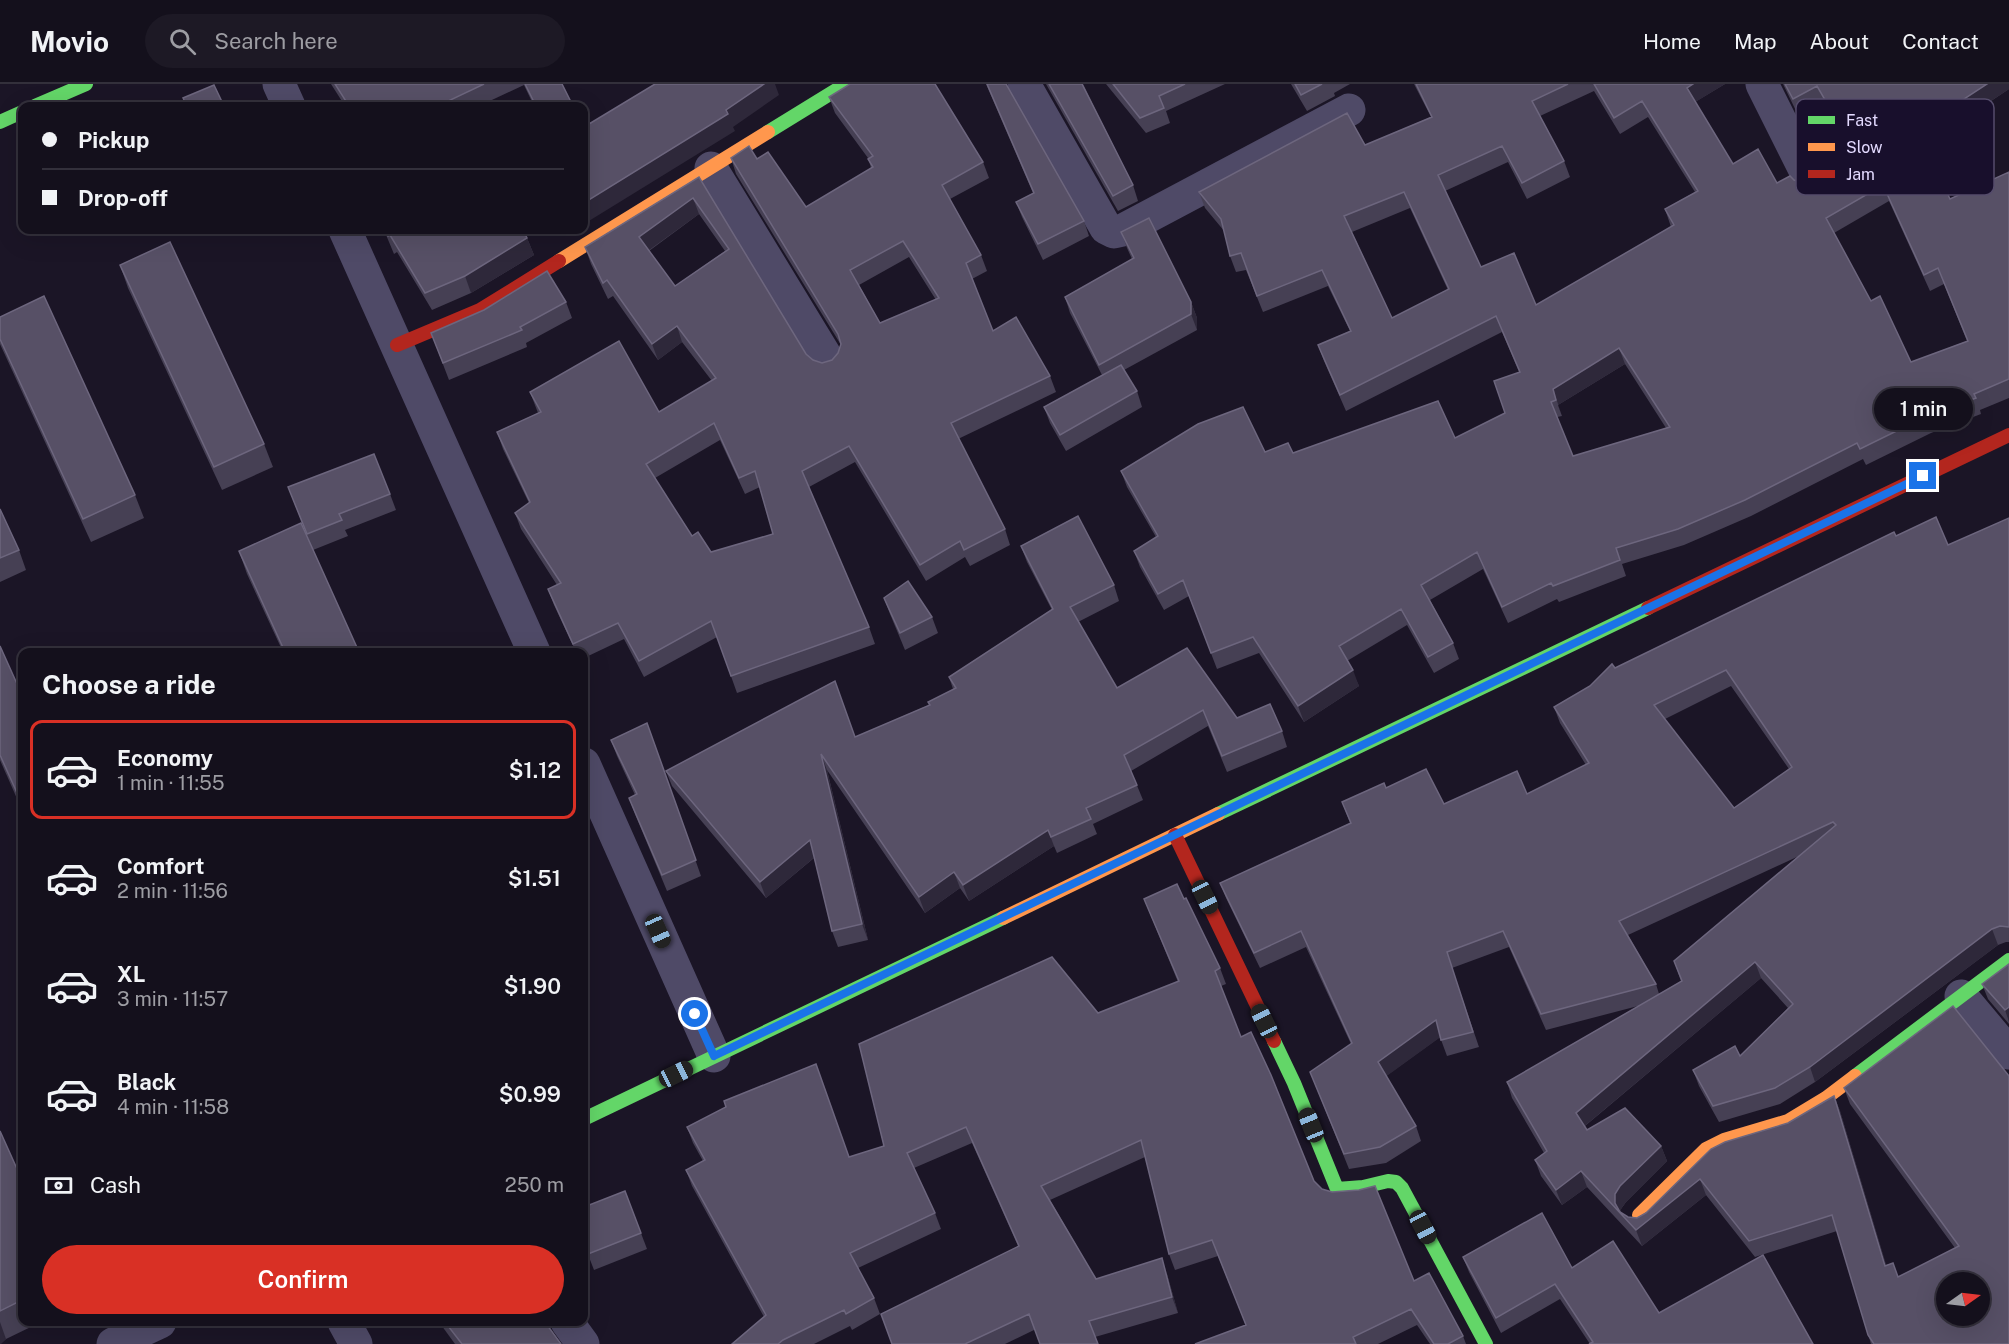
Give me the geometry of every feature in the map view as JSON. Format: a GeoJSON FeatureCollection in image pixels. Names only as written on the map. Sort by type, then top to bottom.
{"type":"FeatureCollection","features":[{"type":"Feature","properties":{"kind":"street"},"geometry":{"type":"LineString","coordinates":[[44,102],[86,84]]}},
{"type":"Feature","properties":{"kind":"street"},"geometry":{"type":"LineString","coordinates":[[279,84],[287,102]]}},
{"type":"Feature","properties":{"kind":"street"},"geometry":{"type":"LineString","coordinates":[[397,345],[480,310],[846,84]]}},
{"type":"Feature","properties":{"kind":"street"},"geometry":{"type":"LineString","coordinates":[[1024,84],[1106,228],[1114,232],[1123,230],[1349,110]]}},
{"type":"Feature","properties":{"kind":"street"},"geometry":{"type":"LineString","coordinates":[[1762,84],[1796,152]]}},
{"type":"Feature","properties":{"kind":"street"},"geometry":{"type":"LineString","coordinates":[[0,122],[18,114]]}},
{"type":"Feature","properties":{"kind":"street"},"geometry":{"type":"LineString","coordinates":[[711,168],[828,360]]}},
{"type":"Feature","properties":{"kind":"street"},"geometry":{"type":"LineString","coordinates":[[347,234],[532,648]]}},
{"type":"Feature","properties":{"kind":"street"},"geometry":{"type":"LineString","coordinates":[[588,1117],[2009,435]]}},
{"type":"Feature","properties":{"kind":"street"},"geometry":{"type":"LineString","coordinates":[[588,773],[714,1056]]}},
{"type":"Feature","properties":{"kind":"street"},"geometry":{"type":"LineString","coordinates":[[1175,835],[1294,1083],[1337,1189],[1363,1187],[1388,1181],[1396,1182],[1402,1188],[1486,1344]]}},
{"type":"Feature","properties":{"kind":"street"},"geometry":{"type":"LineString","coordinates":[[1639,1215],[1706,1149],[1724,1140],[1788,1121],[1826,1098],[2009,960]]}},
{"type":"Feature","properties":{"kind":"street"},"geometry":{"type":"LineString","coordinates":[[1961,996],[2009,1053]]}},
{"type":"Feature","properties":{"kind":"street"},"geometry":{"type":"LineString","coordinates":[[113,1344],[151,1326]]}},
{"type":"Feature","properties":{"kind":"street"},"geometry":{"type":"LineString","coordinates":[[346,1326],[356,1344]]}},
{"type":"Feature","properties":{"kind":"street"},"geometry":{"type":"LineString","coordinates":[[570,1326],[583,1344]]}},
{"type":"Feature","properties":{"kind":"building"},"geometry":{"type":"Polygon","coordinates":[[[335,84],[484,84],[446,102],[346,102],[335,84]]]}},
{"type":"Feature","properties":{"kind":"building"},"geometry":{"type":"Polygon","coordinates":[[[525,84],[562,84],[571,102],[534,102],[525,84]]]}},
{"type":"Feature","properties":{"kind":"building"},"geometry":{"type":"Polygon","coordinates":[[[655,84],[764,84],[726,110],[728,114],[588,201],[588,125],[655,84]]]}},
{"type":"Feature","properties":{"kind":"building"},"geometry":{"type":"Polygon","coordinates":[[[850,84],[935,84],[983,162],[942,185],[981,255],[966,263],[993,331],[1016,317],[1050,376],[951,423],[1005,529],[964,550],[960,541],[920,565],[849,446],[802,471],[869,627],[731,676],[711,621],[639,661],[618,623],[573,644],[548,589],[561,583],[515,513],[530,502],[497,432],[541,412],[530,392],[619,341],[659,412],[716,378],[677,326],[652,344],[607,280],[603,283],[585,247],[699,177],[806,354],[822,363],[832,360],[841,344],[838,334],[731,158],[749,146],[757,159],[768,152],[806,207],[873,167],[868,159],[873,156],[829,97],[850,84]],[[693,198],[639,237],[675,286],[729,249],[693,198]],[[903,241],[850,270],[880,323],[939,298],[903,241]],[[714,423],[646,464],[692,536],[698,532],[711,552],[773,534],[755,471],[739,478],[714,423]]]}},
{"type":"Feature","properties":{"kind":"building"},"geometry":{"type":"Polygon","coordinates":[[[987,84],[1006,84],[1084,221],[1038,244],[1016,202],[1034,193],[987,84]]]}},
{"type":"Feature","properties":{"kind":"building"},"geometry":{"type":"Polygon","coordinates":[[[1049,84],[1082,84],[1133,185],[1113,196],[1049,84]]]}},
{"type":"Feature","properties":{"kind":"building"},"geometry":{"type":"Polygon","coordinates":[[[1113,84],[1185,84],[1159,96],[1164,108],[1140,118],[1113,84]]]}},
{"type":"Feature","properties":{"kind":"building"},"geometry":{"type":"Polygon","coordinates":[[[1295,84],[1322,84],[1301,95],[1295,84]]]}},
{"type":"Feature","properties":{"kind":"building"},"geometry":{"type":"Polygon","coordinates":[[[1416,84],[1568,84],[1532,101],[1564,161],[1522,183],[1502,146],[1438,175],[1481,267],[1514,253],[1536,305],[1674,225],[1665,209],[1698,191],[1642,101],[1614,118],[1594,84],[1693,84],[1687,88],[1733,164],[1758,149],[1777,183],[1790,176],[1796,181],[1796,195],[1866,195],[1826,218],[1871,301],[1880,296],[1911,362],[1968,341],[1938,268],[1924,275],[1888,195],[1948,195],[1950,199],[1959,195],[1994,195],[1994,179],[2009,172],[2009,379],[1974,394],[1976,398],[1925,417],[1860,449],[1857,443],[1745,500],[1678,529],[1616,548],[1620,560],[1553,586],[1551,583],[1502,607],[1477,552],[1421,585],[1453,643],[1428,657],[1401,609],[1339,646],[1353,670],[1298,706],[1253,637],[1211,653],[1183,580],[1158,594],[1134,551],[1158,536],[1121,471],[1198,424],[1243,407],[1265,452],[1288,443],[1293,453],[1438,401],[1455,438],[1505,413],[1494,381],[1520,372],[1496,316],[1340,395],[1318,345],[1351,331],[1322,270],[1257,296],[1241,253],[1230,256],[1221,219],[1199,192],[1347,113],[1365,145],[1432,117],[1416,84]],[[1404,192],[1344,216],[1392,318],[1449,289],[1404,192]],[[1619,348],[1553,389],[1556,400],[1551,402],[1573,456],[1670,427],[1619,348]]]}},
{"type":"Feature","properties":{"kind":"building"},"geometry":{"type":"Polygon","coordinates":[[[1785,84],[1987,84],[1964,99],[1825,99],[1817,86],[1793,99],[1785,84]]]}},
{"type":"Feature","properties":{"kind":"building"},"geometry":{"type":"Polygon","coordinates":[[[214,85],[222,102],[185,102],[183,98],[214,85]]]}},
{"type":"Feature","properties":{"kind":"building"},"geometry":{"type":"Polygon","coordinates":[[[1149,218],[1191,302],[1191,314],[1099,365],[1065,297],[1134,258],[1121,232],[1149,218]]]}},
{"type":"Feature","properties":{"kind":"building"},"geometry":{"type":"Polygon","coordinates":[[[387,234],[525,234],[527,238],[465,276],[425,293],[390,235],[387,234]]]}},
{"type":"Feature","properties":{"kind":"building"},"geometry":{"type":"Polygon","coordinates":[[[170,242],[264,444],[214,467],[120,265],[170,242]]]}},
{"type":"Feature","properties":{"kind":"building"},"geometry":{"type":"Polygon","coordinates":[[[547,271],[566,302],[520,327],[522,330],[443,363],[431,333],[484,310],[547,271]]]}},
{"type":"Feature","properties":{"kind":"building"},"geometry":{"type":"Polygon","coordinates":[[[44,296],[135,495],[83,519],[0,339],[0,317],[44,296]]]}},
{"type":"Feature","properties":{"kind":"building"},"geometry":{"type":"Polygon","coordinates":[[[1121,365],[1137,391],[1060,435],[1044,407],[1121,365]]]}},
{"type":"Feature","properties":{"kind":"building"},"geometry":{"type":"Polygon","coordinates":[[[374,454],[390,494],[339,514],[342,520],[307,534],[288,487],[374,454]]]}},
{"type":"Feature","properties":{"kind":"building"},"geometry":{"type":"Polygon","coordinates":[[[0,509],[19,550],[0,558],[0,509]]]}},
{"type":"Feature","properties":{"kind":"building"},"geometry":{"type":"Polygon","coordinates":[[[1078,516],[1114,585],[1070,607],[1117,688],[1187,648],[1237,718],[1270,704],[1282,731],[1222,756],[1203,710],[1124,755],[1137,785],[1086,808],[1091,819],[1051,837],[1048,830],[963,885],[954,872],[919,897],[821,754],[862,924],[832,931],[810,840],[760,882],[666,771],[835,681],[855,737],[930,705],[928,702],[956,688],[949,677],[1053,609],[1021,546],[1078,516]]]}},
{"type":"Feature","properties":{"kind":"building"},"geometry":{"type":"Polygon","coordinates":[[[1936,517],[1948,545],[2009,518],[2009,927],[2000,926],[1992,929],[1810,1067],[1775,1088],[1713,1106],[1693,1070],[1735,1046],[1740,1056],[1793,1004],[1755,962],[1576,1113],[1587,1130],[1625,1108],[1661,1146],[1620,1186],[1615,1194],[1615,1203],[1620,1212],[1628,1217],[1637,1218],[1646,1213],[1711,1149],[1725,1142],[1788,1123],[1834,1096],[1885,1266],[1893,1263],[1898,1277],[1959,1246],[1844,1088],[1953,1006],[2009,1076],[2009,1344],[1874,1344],[1868,1335],[1832,1215],[1749,1241],[1700,1179],[1636,1230],[1581,1171],[1556,1190],[1535,1160],[1547,1151],[1507,1082],[1682,981],[1674,961],[1836,825],[1833,822],[1619,921],[1656,984],[1541,1014],[1503,931],[1447,952],[1473,1032],[1441,1040],[1436,1020],[1378,1062],[1416,1126],[1380,1147],[1344,1154],[1310,1072],[1352,1043],[1301,931],[1254,953],[1220,883],[1351,823],[1342,802],[1384,783],[1386,788],[1426,769],[1444,804],[1517,771],[1527,794],[1589,763],[1554,707],[1590,686],[1612,664],[1615,668],[1894,532],[1896,536],[1936,517]],[[1726,670],[1654,705],[1734,808],[1792,767],[1726,670]]]}},
{"type":"Feature","properties":{"kind":"building"},"geometry":{"type":"Polygon","coordinates":[[[301,523],[357,648],[283,648],[239,551],[301,523]]]}},
{"type":"Feature","properties":{"kind":"building"},"geometry":{"type":"Polygon","coordinates":[[[908,581],[932,617],[900,633],[884,598],[908,581]]]}},
{"type":"Feature","properties":{"kind":"building"},"geometry":{"type":"Polygon","coordinates":[[[0,646],[18,686],[18,795],[0,755],[0,646]]]}},
{"type":"Feature","properties":{"kind":"building"},"geometry":{"type":"Polygon","coordinates":[[[647,723],[696,860],[662,875],[629,798],[637,794],[611,740],[647,723]]]}},
{"type":"Feature","properties":{"kind":"building"},"geometry":{"type":"Polygon","coordinates":[[[1177,884],[1220,968],[1215,971],[1241,1037],[1251,1032],[1314,1181],[1322,1189],[1332,1192],[1375,1186],[1414,1281],[1429,1273],[1463,1336],[1448,1344],[1434,1344],[1411,1309],[1353,1337],[1356,1344],[1195,1344],[1246,1325],[1212,1240],[1169,1254],[1141,1140],[1041,1186],[1096,1279],[1162,1258],[1172,1297],[1089,1321],[1098,1344],[1040,1344],[1029,1314],[965,1344],[892,1344],[881,1314],[1019,1246],[966,1127],[907,1153],[935,1213],[850,1253],[874,1298],[846,1314],[844,1310],[778,1344],[732,1344],[766,1315],[686,1170],[705,1160],[687,1127],[726,1107],[724,1101],[816,1064],[849,1157],[884,1146],[859,1044],[1052,957],[1098,1013],[1179,981],[1144,899],[1177,884]]]}},
{"type":"Feature","properties":{"kind":"building"},"geometry":{"type":"Polygon","coordinates":[[[2009,964],[2009,1007],[2005,1010],[1982,984],[2009,964]]]}},
{"type":"Feature","properties":{"kind":"building"},"geometry":{"type":"Polygon","coordinates":[[[0,1131],[18,1171],[18,1302],[0,1311],[0,1131]]]}},
{"type":"Feature","properties":{"kind":"building"},"geometry":{"type":"Polygon","coordinates":[[[625,1191],[641,1233],[588,1254],[588,1205],[625,1191]]]}},
{"type":"Feature","properties":{"kind":"building"},"geometry":{"type":"Polygon","coordinates":[[[1542,1213],[1572,1268],[1613,1241],[1659,1313],[1763,1255],[1813,1344],[1589,1344],[1593,1342],[1555,1284],[1496,1318],[1463,1257],[1542,1213]]]}},
{"type":"Feature","properties":{"kind":"building"},"geometry":{"type":"Polygon","coordinates":[[[448,1326],[548,1326],[561,1344],[462,1344],[448,1326]]]}},
{"type":"Feature","properties":{"kind":"traffic: fast"},"geometry":{"type":"LineString","coordinates":[[44,102],[86,84]]}},
{"type":"Feature","properties":{"kind":"traffic: fast"},"geometry":{"type":"LineString","coordinates":[[768,132],[846,84]]}},
{"type":"Feature","properties":{"kind":"traffic: fast"},"geometry":{"type":"LineString","coordinates":[[0,122],[18,114]]}},
{"type":"Feature","properties":{"kind":"traffic: fast"},"geometry":{"type":"LineString","coordinates":[[1218,814],[1648,608]]}},
{"type":"Feature","properties":{"kind":"traffic: fast"},"geometry":{"type":"LineString","coordinates":[[588,1117],[1003,918]]}},
{"type":"Feature","properties":{"kind":"traffic: fast"},"geometry":{"type":"LineString","coordinates":[[1855,1076],[2009,960]]}},
{"type":"Feature","properties":{"kind":"traffic: fast"},"geometry":{"type":"LineString","coordinates":[[1274,1041],[1294,1083],[1337,1189],[1363,1187],[1388,1181],[1396,1182],[1402,1188],[1486,1344]]}},
{"type":"Feature","properties":{"kind":"traffic: slow"},"geometry":{"type":"LineString","coordinates":[[559,261],[768,132]]}},
{"type":"Feature","properties":{"kind":"traffic: slow"},"geometry":{"type":"LineString","coordinates":[[1003,918],[1218,814]]}},
{"type":"Feature","properties":{"kind":"traffic: slow"},"geometry":{"type":"LineString","coordinates":[[1639,1215],[1706,1149],[1724,1140],[1788,1121],[1826,1098],[1855,1076]]}},
{"type":"Feature","properties":{"kind":"traffic: jam"},"geometry":{"type":"LineString","coordinates":[[397,345],[480,310],[559,261]]}},
{"type":"Feature","properties":{"kind":"traffic: jam"},"geometry":{"type":"LineString","coordinates":[[1648,608],[2009,435]]}},
{"type":"Feature","properties":{"kind":"traffic: jam"},"geometry":{"type":"LineString","coordinates":[[1175,835],[1274,1041]]}},
{"type":"Feature","properties":{"kind":"route"},"geometry":{"type":"LineString","coordinates":[[695,1014],[714,1056],[1923,476]]}}]}
